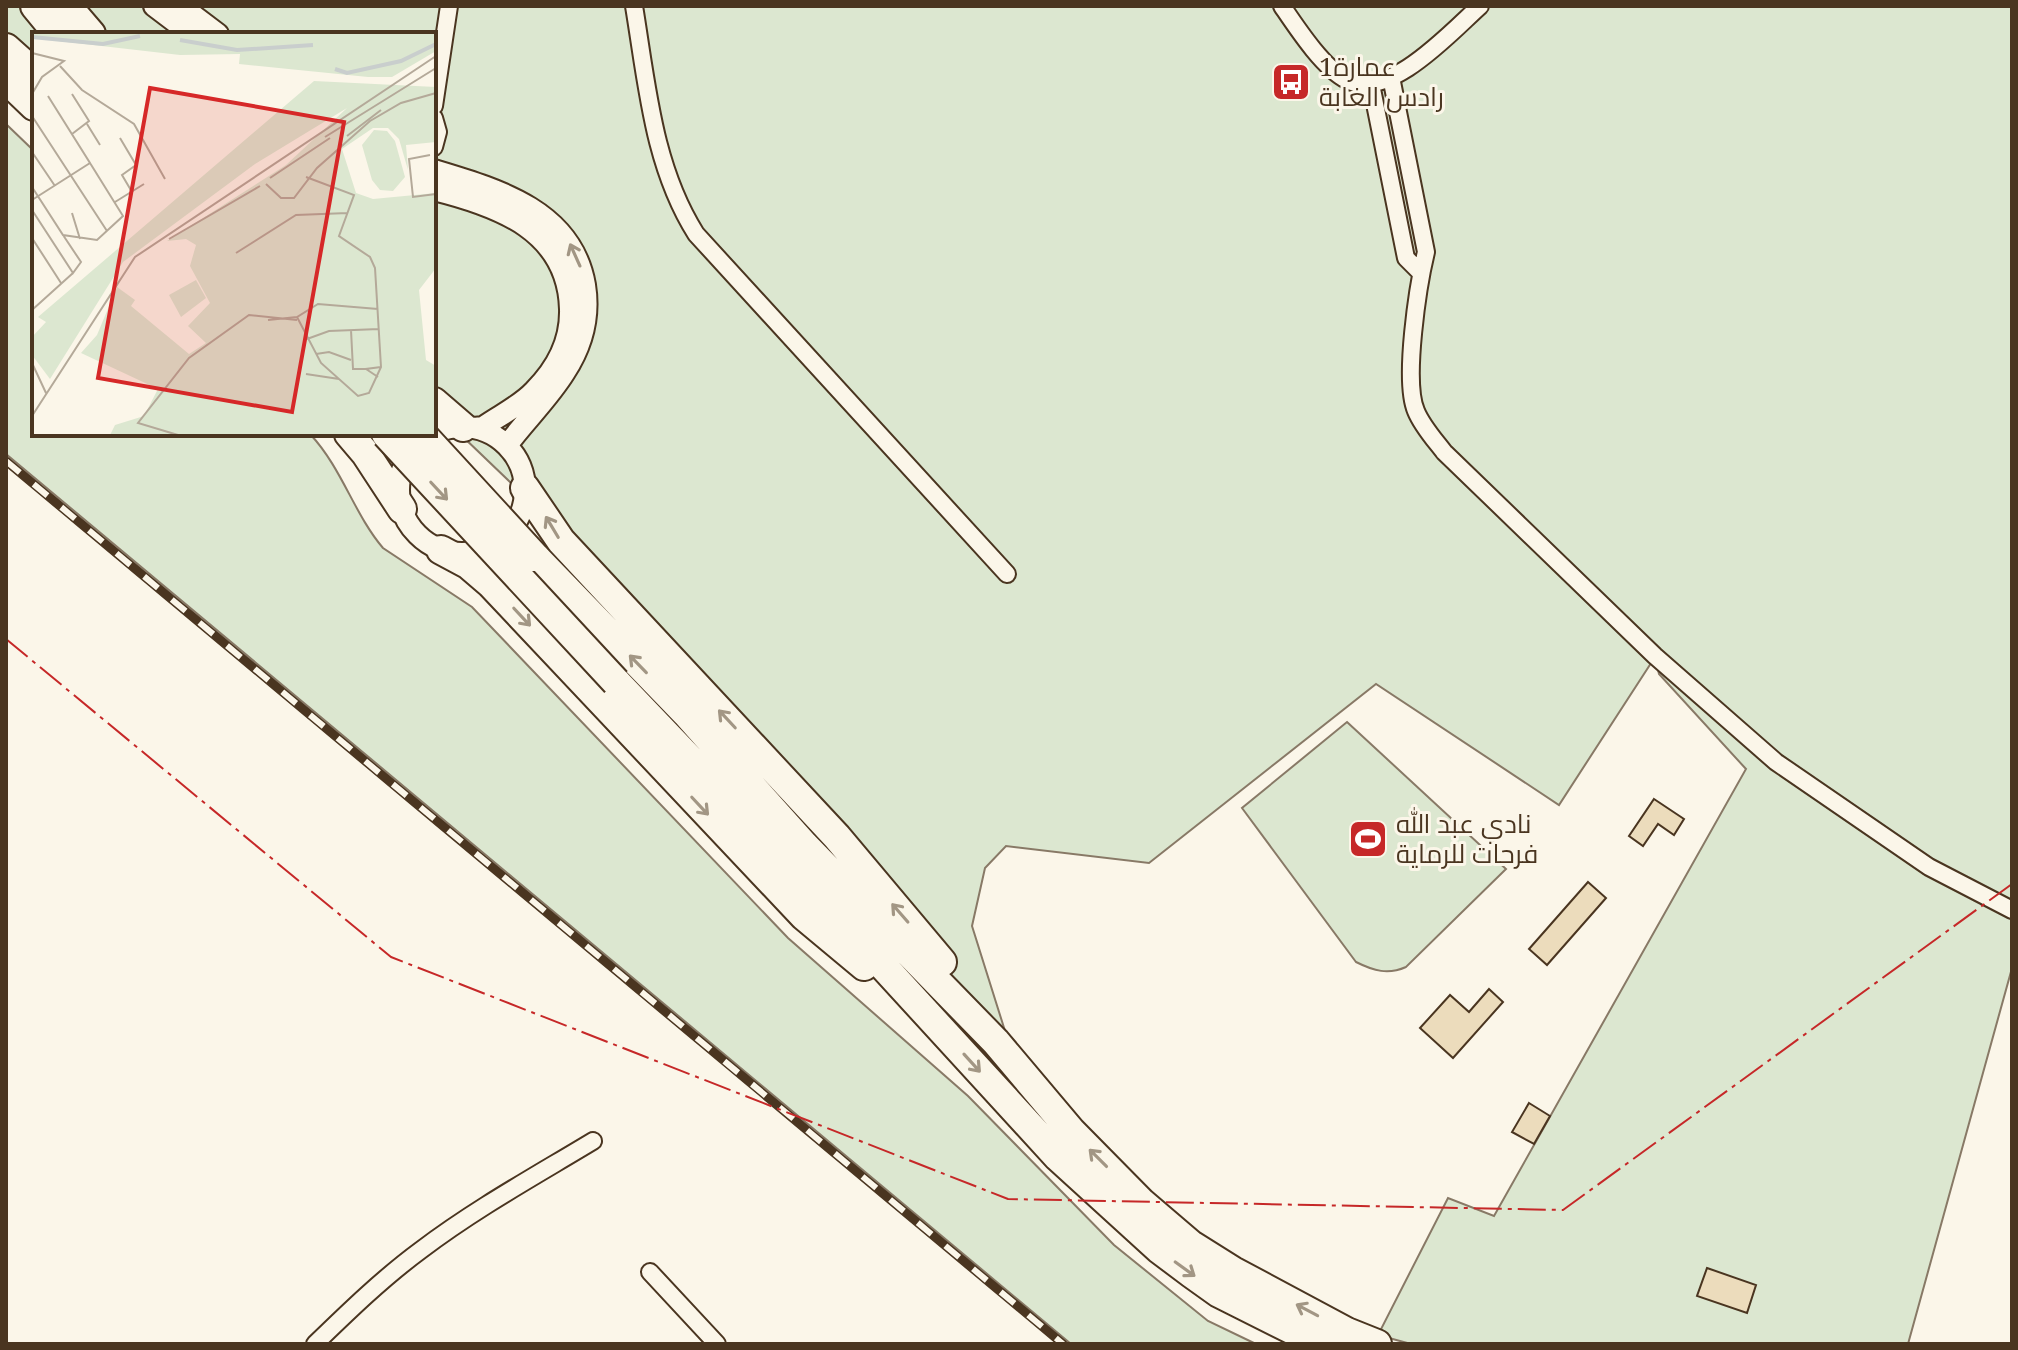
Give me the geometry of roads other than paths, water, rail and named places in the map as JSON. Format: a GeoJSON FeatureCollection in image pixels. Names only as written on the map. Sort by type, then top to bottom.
{"type":"FeatureCollection","features":[{"type":"Feature","properties":{"kind":"highway"},"geometry":{"type":"LineString","coordinates":[[35,6],[60,23],[85,32]]}},
{"type":"Feature","properties":{"kind":"highway"},"geometry":{"type":"LineString","coordinates":[[6,48],[32,71]]}},
{"type":"Feature","properties":{"kind":"highway"},"geometry":{"type":"LineString","coordinates":[[6,79],[32,104]]}},
{"type":"Feature","properties":{"kind":"highway"},"geometry":{"type":"LineString","coordinates":[[436,403],[469,428]]}},
{"type":"Feature","properties":{"kind":"highway"},"geometry":{"type":"LineString","coordinates":[[351,436],[402,509]]}},
{"type":"Feature","properties":{"kind":"highway"},"geometry":{"type":"LineString","coordinates":[[388,436],[616,682],[996,1042],[1071,1131],[1142,1203],[1190,1244],[1233,1271],[1347,1332],[1377,1344]]}},
{"type":"Feature","properties":{"kind":"highway"},"geometry":{"type":"LineString","coordinates":[[424,436],[535,557],[686,713],[796,853],[948,1036],[1058,1157],[1159,1249],[1219,1293],[1321,1344]]}},
{"type":"Feature","properties":{"kind":"highway"},"geometry":{"type":"LineString","coordinates":[[525,488],[561,541],[837,837],[967,992],[996,1042]]}},
{"type":"Feature","properties":{"kind":"highway"},"geometry":{"type":"LineString","coordinates":[[441,550],[469,565],[490,583],[804,916],[948,1036]]}},
{"type":"Feature","properties":{"kind":"street"},"geometry":{"type":"LineString","coordinates":[[154,6],[188,32]]}},
{"type":"Feature","properties":{"kind":"street"},"geometry":{"type":"LineString","coordinates":[[181,6],[215,32]]}},
{"type":"Feature","properties":{"kind":"street"},"geometry":{"type":"LineString","coordinates":[[436,93],[449,6]]}},
{"type":"Feature","properties":{"kind":"street"},"geometry":{"type":"LineString","coordinates":[[634,6],[658,147],[671,189],[696,234],[1007,574]]}},
{"type":"Feature","properties":{"kind":"street"},"geometry":{"type":"LineString","coordinates":[[1282,6],[1308,42],[1343,78],[1371,84],[1391,77],[1430,50],[1480,6]]}},
{"type":"Feature","properties":{"kind":"street"},"geometry":{"type":"LineString","coordinates":[[1391,77],[1426,252],[1410,365],[1415,409],[1444,452],[1655,656],[1776,762],[1929,867],[2012,910]]}},
{"type":"Feature","properties":{"kind":"street"},"geometry":{"type":"LineString","coordinates":[[1371,84],[1406,258],[1421,273]]}},
{"type":"Feature","properties":{"kind":"street"},"geometry":{"type":"LineString","coordinates":[[436,171],[501,193],[540,213],[570,243],[580,264],[586,322],[578,348],[565,372],[508,447]]}},
{"type":"Feature","properties":{"kind":"street"},"geometry":{"type":"LineString","coordinates":[[436,190],[508,214],[529,227],[552,250],[568,283],[570,325],[565,347],[557,362],[531,394],[483,427],[436,433]]}},
{"type":"Feature","properties":{"kind":"street"},"geometry":{"type":"LineString","coordinates":[[432,436],[420,443],[406,462],[399,485],[402,509],[410,527],[424,541],[441,550],[461,554],[482,551],[500,542],[514,527],[523,508],[525,488],[521,466],[508,447],[493,435],[469,428]]}},
{"type":"Feature","properties":{"kind":"street"},"geometry":{"type":"LineString","coordinates":[[315,1344],[421,1250],[487,1204],[593,1141]]}},
{"type":"Feature","properties":{"kind":"street"},"geometry":{"type":"LineString","coordinates":[[650,1272],[717,1344]]}},
{"type":"Feature","properties":{"kind":"railway"},"geometry":{"type":"LineString","coordinates":[[6,461],[1063,1344]]}},
{"type":"Feature","properties":{"kind":"place","name":"1عمارة رادس الغابة"},"geometry":{"type":"Point","coordinates":[1291,82]}},
{"type":"Feature","properties":{"kind":"place","name":"نادي عبد الله فرحات للرماية"},"geometry":{"type":"Point","coordinates":[1368,839]}}]}
